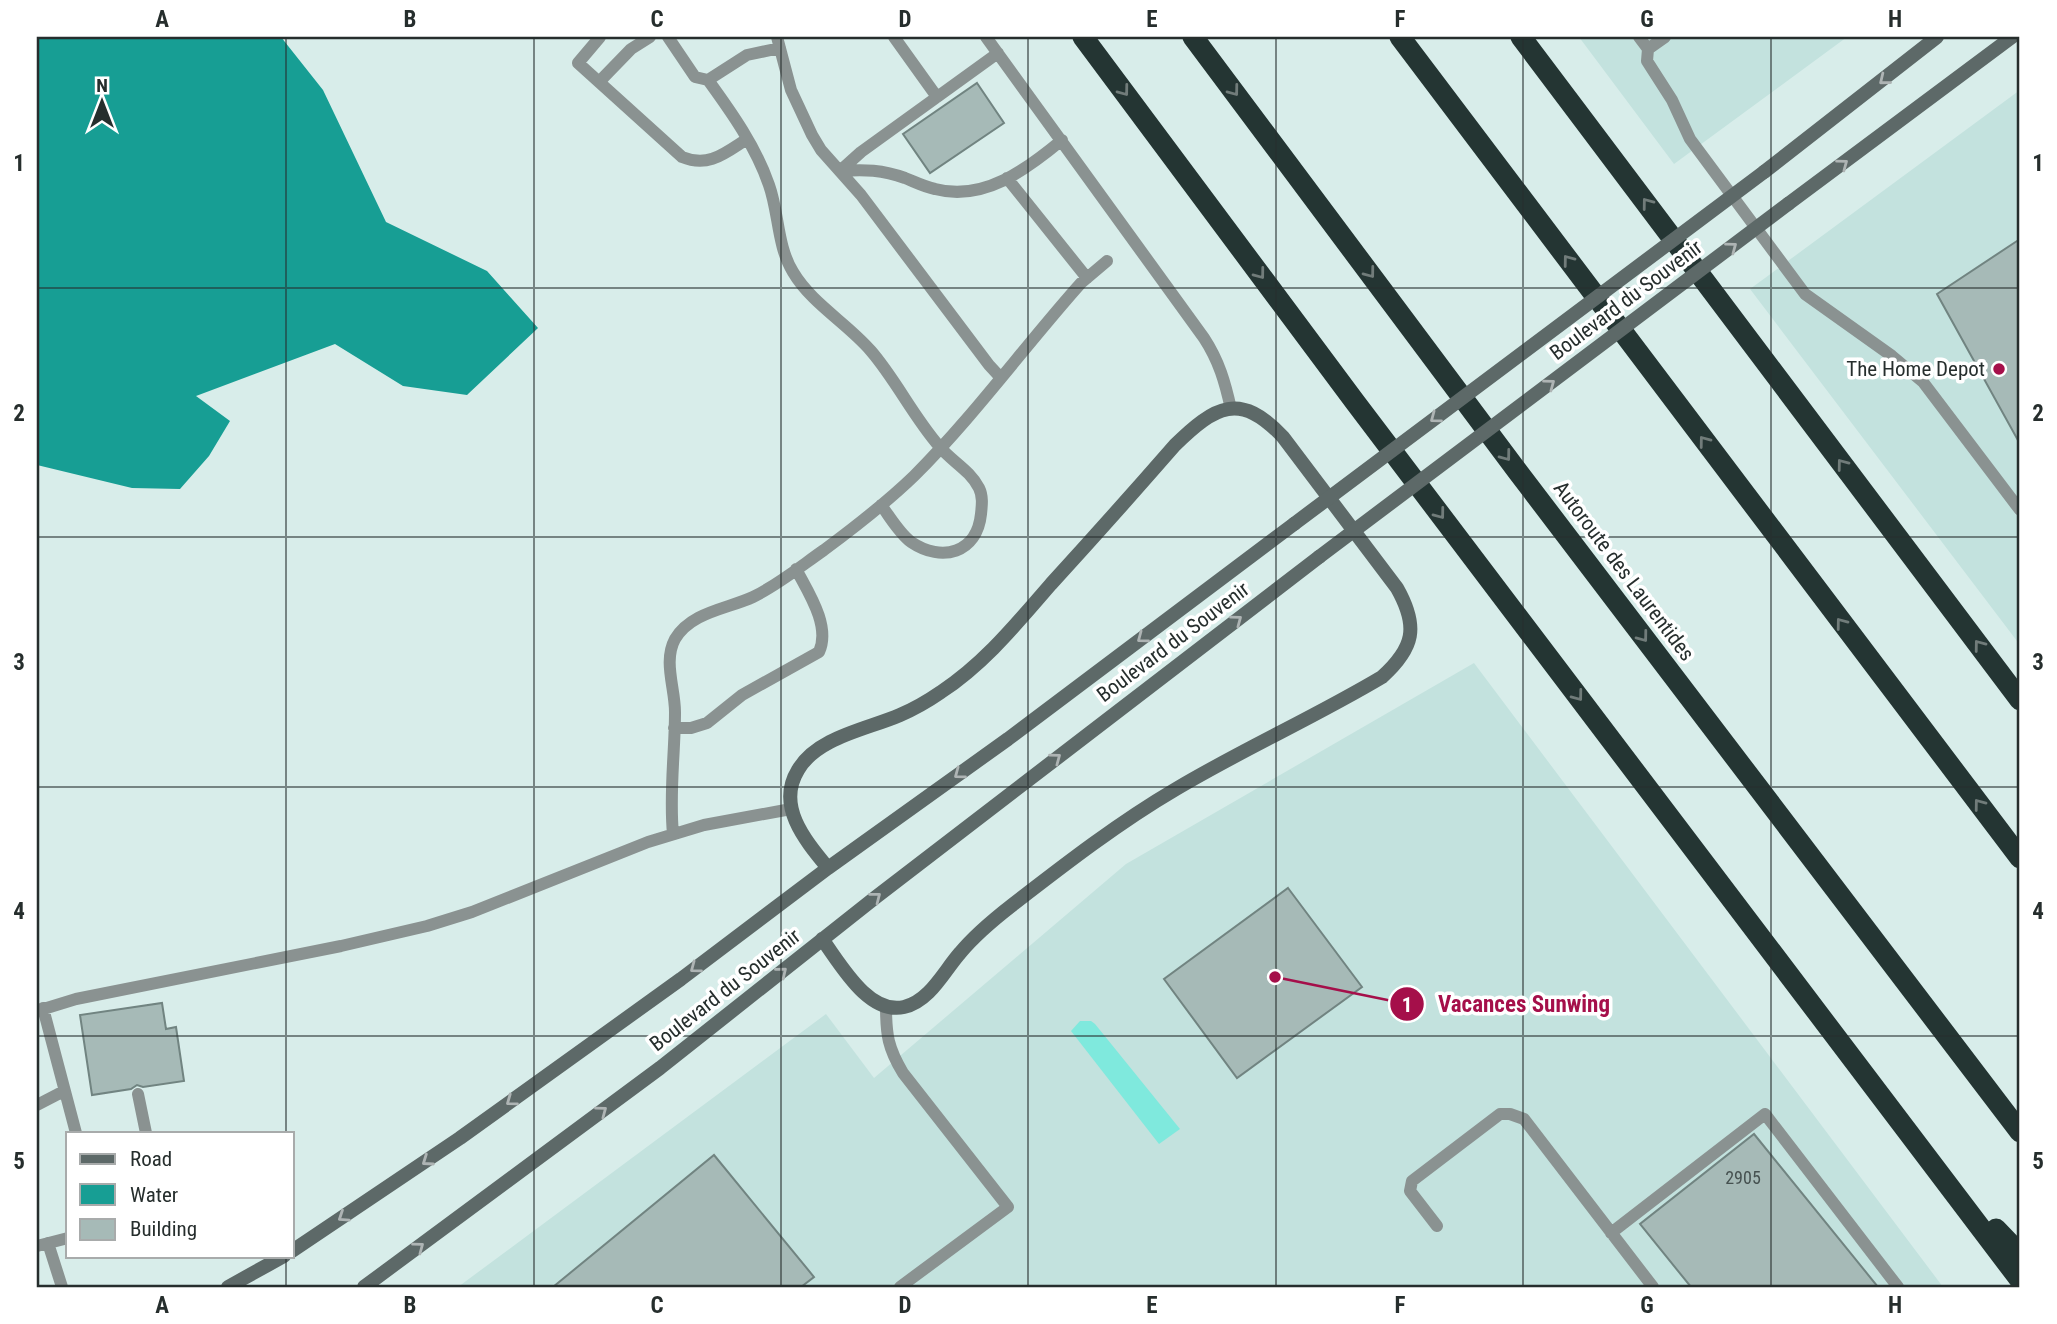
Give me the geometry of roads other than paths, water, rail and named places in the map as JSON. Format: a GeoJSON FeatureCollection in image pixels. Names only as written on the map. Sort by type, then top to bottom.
{"type":"FeatureCollection","features":[{"type":"Feature","properties":{"kind":"highway"},"geometry":{"type":"LineString","coordinates":[[1083,37],[2020,1280]]}},
{"type":"Feature","properties":{"kind":"highway","name":"Autoroute des Laurentides"},"geometry":{"type":"LineString","coordinates":[[1193,37],[1535,494],[2020,1132]]}},
{"type":"Feature","properties":{"kind":"highway"},"geometry":{"type":"LineString","coordinates":[[1401,37],[2020,858]]}},
{"type":"Feature","properties":{"kind":"highway"},"geometry":{"type":"LineString","coordinates":[[1521,37],[2020,700]]}},
{"type":"Feature","properties":{"kind":"highway"},"geometry":{"type":"LineString","coordinates":[[1930,1159],[2020,1254]]}},
{"type":"Feature","properties":{"kind":"street","name":"Boulevard du Souvenir"},"geometry":{"type":"LineString","coordinates":[[294,1250],[460,1138],[918,805],[1764,172],[1937,37]]}},
{"type":"Feature","properties":{"kind":"street","name":"Boulevard du Souvenir"},"geometry":{"type":"LineString","coordinates":[[364,1287],[660,1068],[822,939],[1319,557],[2012,37]]}},
{"type":"Feature","properties":{"kind":"street"},"geometry":{"type":"LineString","coordinates":[[822,939],[868,996],[886,1006],[902,1007],[917,1002],[958,954],[987,926],[1132,817],[1178,788],[1382,677],[1403,655],[1409,644],[1411,626],[1405,603],[1397,588],[1283,437],[1258,414],[1247,410],[1212,414],[1175,445],[1004,639],[964,675],[920,705],[832,742],[807,758],[793,779],[789,791],[791,809],[805,838],[828,868]]}},
{"type":"Feature","properties":{"kind":"street"},"geometry":{"type":"LineString","coordinates":[[228,1287],[280,1258]]}},
{"type":"Feature","properties":{"kind":"lane"},"geometry":{"type":"LineString","coordinates":[[600,37],[578,63],[676,152],[692,161],[712,160],[747,139]]}},
{"type":"Feature","properties":{"kind":"lane"},"geometry":{"type":"LineString","coordinates":[[600,82],[631,49],[650,37]]}},
{"type":"Feature","properties":{"kind":"lane"},"geometry":{"type":"LineString","coordinates":[[668,37],[695,77],[708,80],[733,115],[759,160],[770,187],[783,247],[794,273],[829,312],[871,350],[940,448],[970,475],[982,495],[979,525],[969,544],[957,551],[944,553],[928,550],[908,539],[881,505]]}},
{"type":"Feature","properties":{"kind":"lane"},"geometry":{"type":"LineString","coordinates":[[894,37],[937,97]]}},
{"type":"Feature","properties":{"kind":"lane"},"geometry":{"type":"LineString","coordinates":[[986,37],[1216,357],[1223,374],[1231,410]]}},
{"type":"Feature","properties":{"kind":"lane"},"geometry":{"type":"LineString","coordinates":[[1639,37],[1648,49],[1647,61],[1672,100],[1689,139],[1805,294],[1892,356],[1923,382],[2020,510]]}},
{"type":"Feature","properties":{"kind":"lane"},"geometry":{"type":"LineString","coordinates":[[1648,49],[1665,37]]}},
{"type":"Feature","properties":{"kind":"lane"},"geometry":{"type":"LineString","coordinates":[[708,80],[747,55],[778,42],[791,90],[821,150],[862,195],[1001,378]]}},
{"type":"Feature","properties":{"kind":"lane"},"geometry":{"type":"LineString","coordinates":[[841,171],[862,152],[998,52]]}},
{"type":"Feature","properties":{"kind":"lane"},"geometry":{"type":"LineString","coordinates":[[841,171],[860,169],[885,172],[937,190],[970,192],[1031,166],[1062,140]]}},
{"type":"Feature","properties":{"kind":"lane"},"geometry":{"type":"LineString","coordinates":[[1007,178],[1087,278]]}},
{"type":"Feature","properties":{"kind":"lane"},"geometry":{"type":"LineString","coordinates":[[673,834],[670,803],[675,711],[669,663],[673,643],[681,630],[706,614],[752,597],[796,569],[881,505],[915,475],[1001,378],[1044,324],[1087,278],[1107,261]]}},
{"type":"Feature","properties":{"kind":"lane"},"geometry":{"type":"LineString","coordinates":[[674,728],[691,728],[706,723],[742,695],[819,652],[822,636],[817,614],[796,569]]}},
{"type":"Feature","properties":{"kind":"lane"},"geometry":{"type":"LineString","coordinates":[[76,1132],[40,1009],[76,999],[427,926],[472,912],[648,842],[716,823],[791,809]]}},
{"type":"Feature","properties":{"kind":"lane"},"geometry":{"type":"LineString","coordinates":[[886,1006],[886,1031],[892,1055],[903,1073],[1008,1207],[900,1287]]}},
{"type":"Feature","properties":{"kind":"lane"},"geometry":{"type":"LineString","coordinates":[[37,1105],[64,1091]]}},
{"type":"Feature","properties":{"kind":"lane"},"geometry":{"type":"LineString","coordinates":[[138,1094],[146,1132]]}},
{"type":"Feature","properties":{"kind":"lane"},"geometry":{"type":"LineString","coordinates":[[1437,1226],[1410,1191],[1412,1181],[1500,1114],[1510,1114],[1524,1119],[1653,1287]]}},
{"type":"Feature","properties":{"kind":"lane"},"geometry":{"type":"LineString","coordinates":[[1611,1233],[1765,1114],[1898,1287]]}},
{"type":"Feature","properties":{"kind":"lane"},"geometry":{"type":"LineString","coordinates":[[62,1287],[42,1245],[66,1239]]}},
{"type":"Feature","properties":{"kind":"water"},"geometry":{"type":"Polygon","coordinates":[[[37,37],[281,37],[323,90],[386,222],[487,271],[538,328],[467,395],[403,386],[335,344],[196,396],[230,421],[209,456],[180,489],[132,488],[37,465],[37,37]]]}},
{"type":"Feature","properties":{"kind":"place","name":"The Home Depot"},"geometry":{"type":"Point","coordinates":[1999,369]}},
{"type":"Feature","properties":{"kind":"place","name":"Vacances Sunwing"},"geometry":{"type":"Point","coordinates":[1275,977]}}]}
